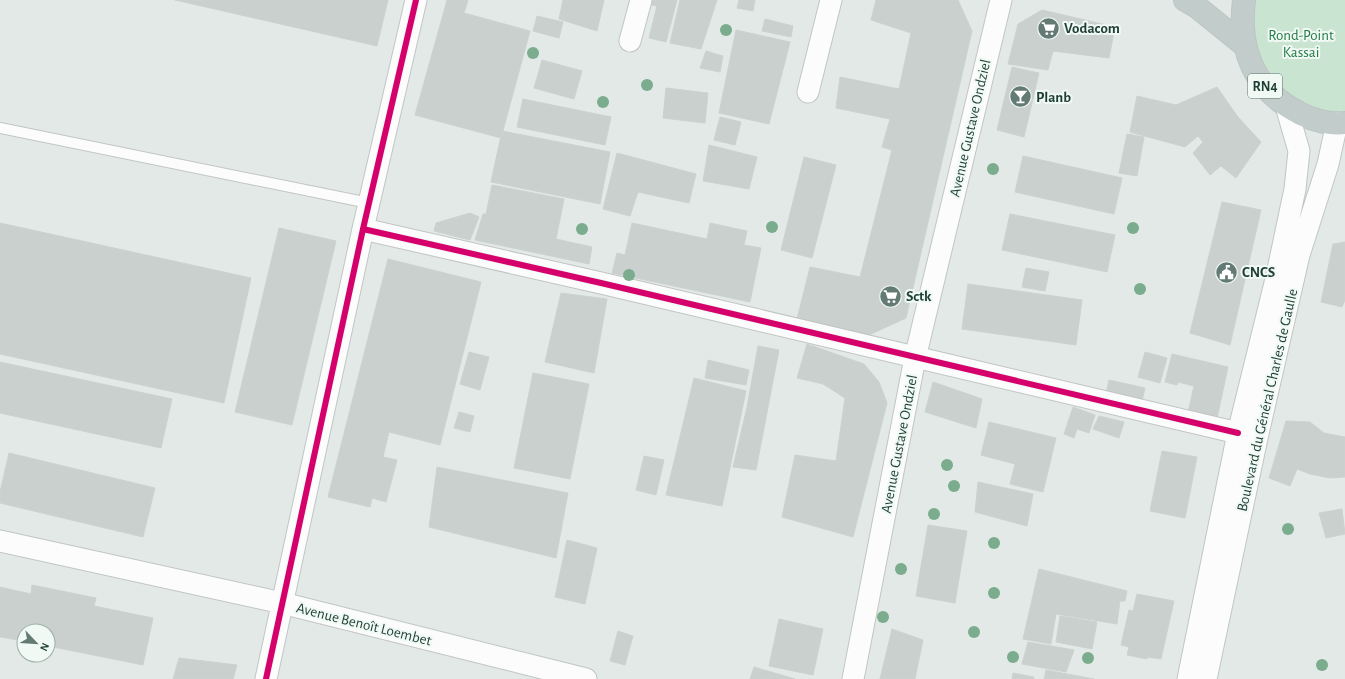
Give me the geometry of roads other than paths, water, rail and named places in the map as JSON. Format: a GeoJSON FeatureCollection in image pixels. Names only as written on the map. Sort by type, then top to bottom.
{"type":"FeatureCollection","features":[{"type":"Feature","properties":{"kind":"highway","name":"RN4"},"geometry":{"type":"LineString","coordinates":[[1185,0],[1197,7],[1244,46]]}},
{"type":"Feature","properties":{"kind":"highway","name":"RN4"},"geometry":{"type":"LineString","coordinates":[[1244,0],[1242,21],[1244,46],[1253,69],[1267,90],[1286,106],[1310,118],[1341,123]]}},
{"type":"Feature","properties":{"kind":"street"},"geometry":{"type":"LineString","coordinates":[[266,679],[363,229],[416,0]]}},
{"type":"Feature","properties":{"kind":"street"},"geometry":{"type":"LineString","coordinates":[[630,41],[641,0]]}},
{"type":"Feature","properties":{"kind":"street"},"geometry":{"type":"LineString","coordinates":[[808,92],[831,0]]}},
{"type":"Feature","properties":{"kind":"street","name":"Avenue Gustave Ondziel"},"geometry":{"type":"LineString","coordinates":[[853,679],[915,358],[1001,0]]}},
{"type":"Feature","properties":{"kind":"street","name":"Boulevard du Général Charles de Gaulle"},"geometry":{"type":"LineString","coordinates":[[1188,679],[1238,433],[1276,279],[1295,189],[1299,151],[1286,106]]}},
{"type":"Feature","properties":{"kind":"street","name":"Boulevard du Général Charles de Gaulle"},"geometry":{"type":"LineString","coordinates":[[1206,679],[1257,438],[1299,255],[1341,123]]}},
{"type":"Feature","properties":{"kind":"street"},"geometry":{"type":"LineString","coordinates":[[363,229],[601,283],[1238,433]]}},
{"type":"Feature","properties":{"kind":"street","name":"Avenue Benoît Loembet"},"geometry":{"type":"LineString","coordinates":[[0,541],[282,603],[586,679]]}},
{"type":"Feature","properties":{"kind":"lane"},"geometry":{"type":"LineString","coordinates":[[0,128],[369,203]]}},
{"type":"Feature","properties":{"kind":"place","name":"Vodacom"},"geometry":{"type":"Point","coordinates":[1048,28]}},
{"type":"Feature","properties":{"kind":"place","name":"Planb"},"geometry":{"type":"Point","coordinates":[1021,97]}},
{"type":"Feature","properties":{"kind":"place","name":"CNCS"},"geometry":{"type":"Point","coordinates":[1226,272]}},
{"type":"Feature","properties":{"kind":"place","name":"Sctk"},"geometry":{"type":"Point","coordinates":[891,296]}},
{"type":"Feature","properties":{"kind":"park label","name":"Rond-Point Kassai"},"geometry":{"type":"Point","coordinates":[1301,44]}}]}
